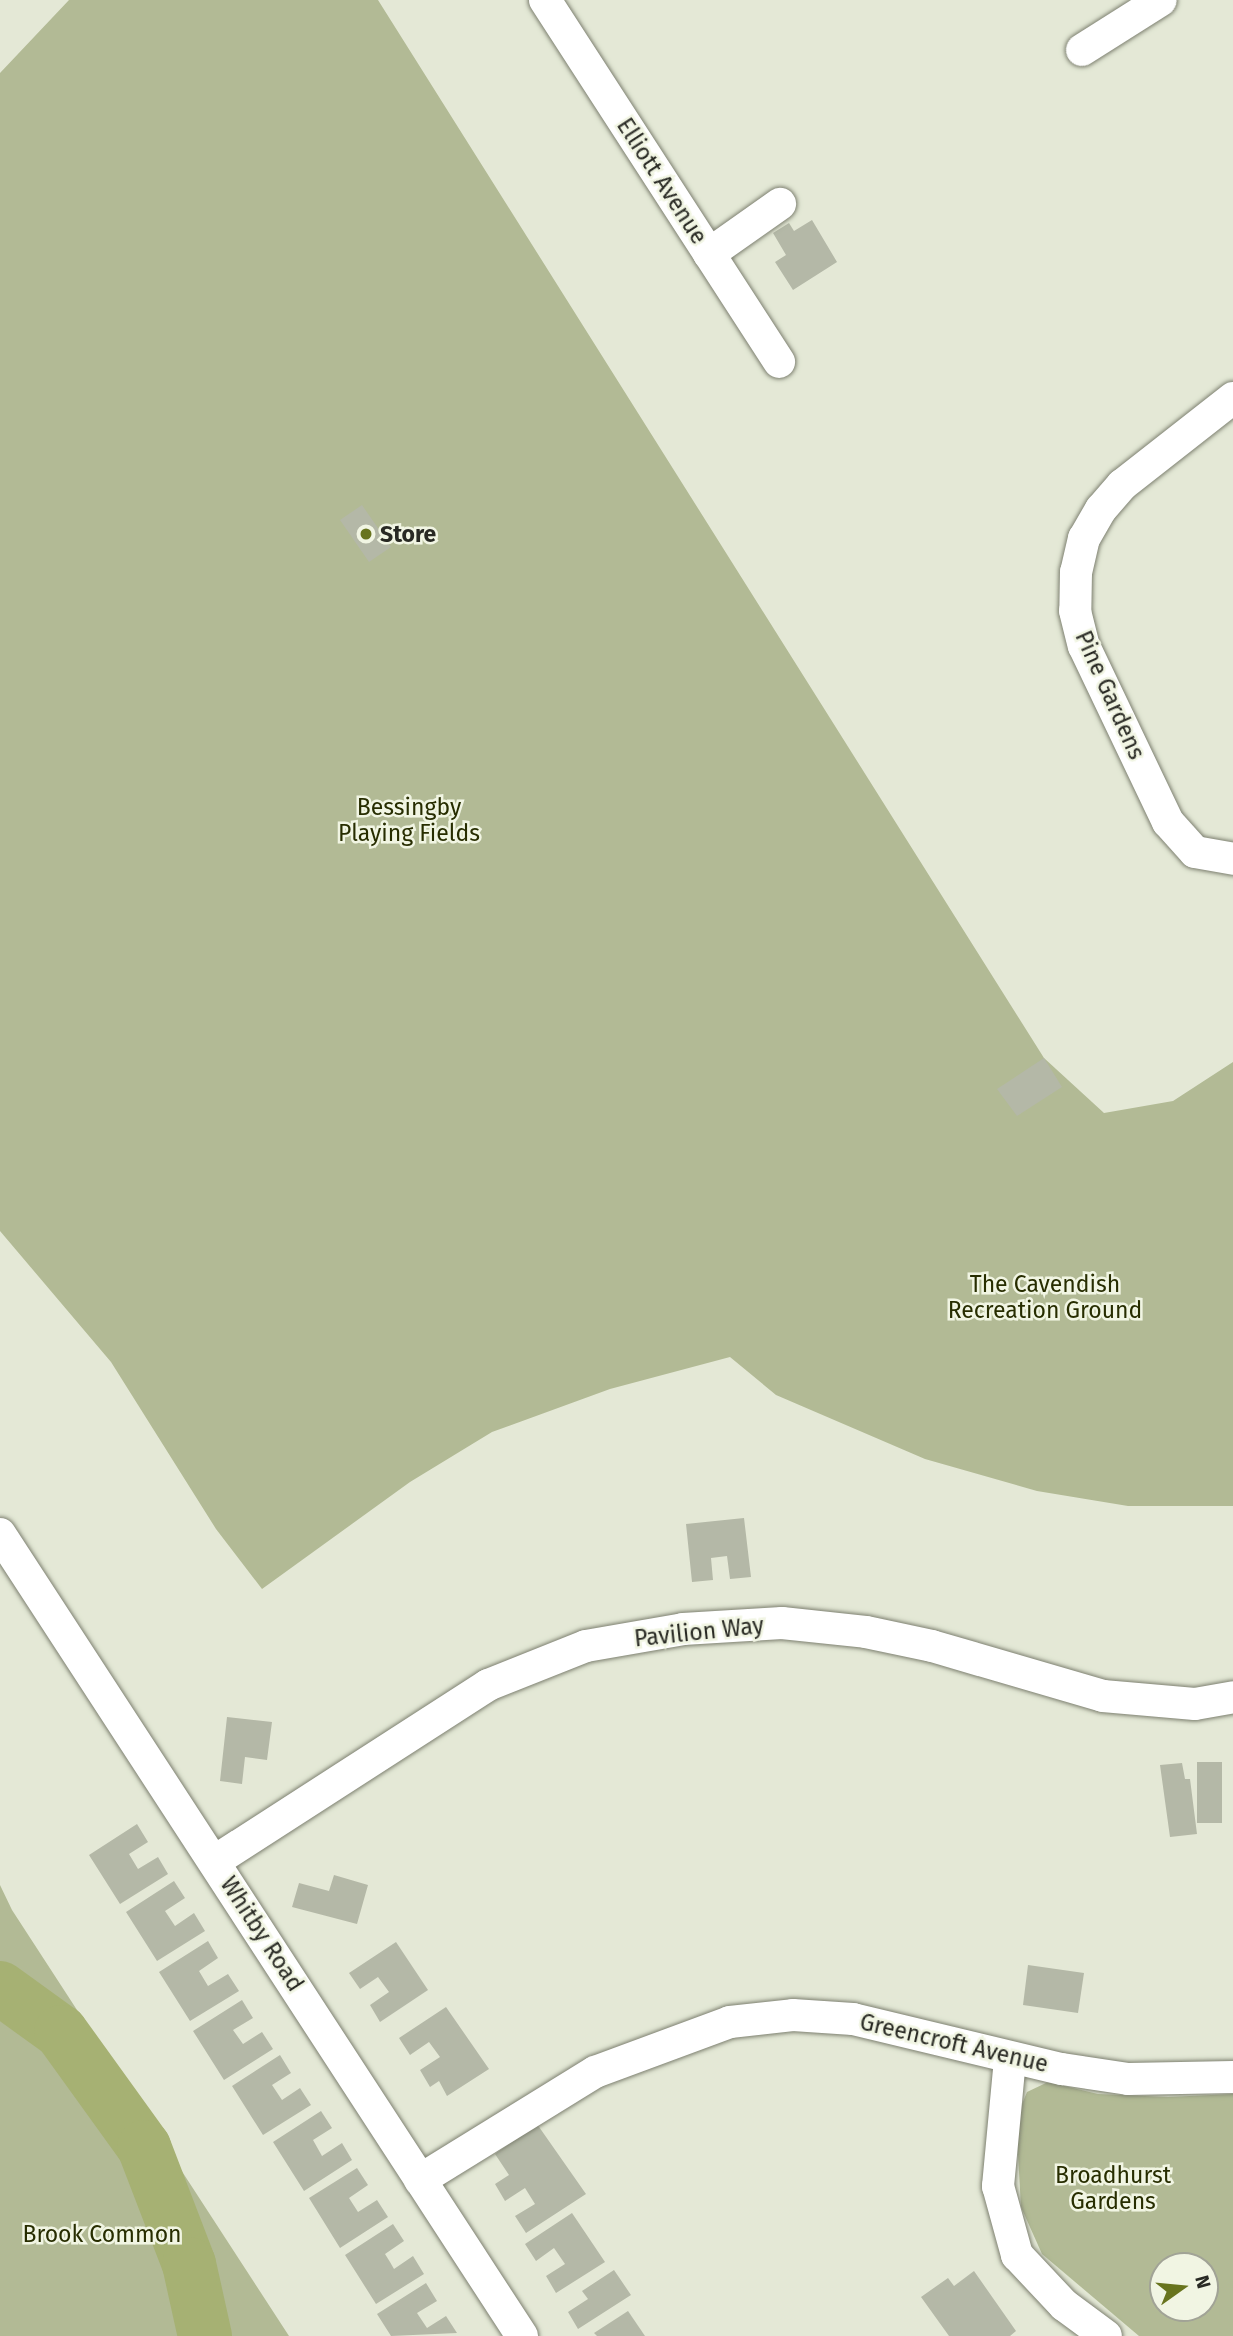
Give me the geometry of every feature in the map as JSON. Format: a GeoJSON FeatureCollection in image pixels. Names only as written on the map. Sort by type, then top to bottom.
{"type":"FeatureCollection","features":[{"type":"Feature","properties":{"kind":"street","name":"Elliott Avenue"},"geometry":{"type":"LineString","coordinates":[[545,0],[779,362]]}},
{"type":"Feature","properties":{"kind":"street"},"geometry":{"type":"LineString","coordinates":[[1083,50],[1161,0]]}},
{"type":"Feature","properties":{"kind":"street"},"geometry":{"type":"LineString","coordinates":[[709,254],[780,204]]}},
{"type":"Feature","properties":{"kind":"street","name":"Pine Gardens"},"geometry":{"type":"LineString","coordinates":[[1225,859],[1195,852],[1168,822],[1084,646],[1075,611],[1076,572],[1084,538],[1122,485],[1233,398]]}},
{"type":"Feature","properties":{"kind":"street","name":"Whitby Road"},"geometry":{"type":"LineString","coordinates":[[0,1534],[522,2336]]}},
{"type":"Feature","properties":{"kind":"street","name":"Pavilion Way"},"geometry":{"type":"LineString","coordinates":[[215,1861],[488,1685],[586,1646],[682,1629],[782,1623],[866,1632],[932,1646],[1102,1696],[1195,1704],[1233,1697]]}},
{"type":"Feature","properties":{"kind":"street","name":"Greencroft Avenue"},"geometry":{"type":"LineString","coordinates":[[420,2179],[595,2072],[730,2022],[793,2015],[853,2019],[917,2031],[1010,2059],[1128,2079],[1233,2077]]}},
{"type":"Feature","properties":{"kind":"street"},"geometry":{"type":"LineString","coordinates":[[1010,2059],[998,2186],[1017,2255],[1064,2305],[1105,2336]]}},
{"type":"Feature","properties":{"kind":"green space","name":"Bessingby Playing Fields"},"geometry":{"type":"Polygon","coordinates":[[[69,0],[378,0],[1044,1058],[1104,1113],[1173,1101],[1233,1062],[1233,1506],[1128,1506],[1037,1491],[925,1459],[776,1395],[730,1357],[610,1389],[492,1432],[410,1482],[262,1589],[216,1529],[111,1362],[0,1231],[0,73],[69,0]]]}},
{"type":"Feature","properties":{"kind":"green space","name":"Brook Common"},"geometry":{"type":"Polygon","coordinates":[[[0,1885],[12,1910],[289,2336],[0,2336],[0,1885]]]}},
{"type":"Feature","properties":{"kind":"green space","name":"Broadhurst Gardens"},"geometry":{"type":"Polygon","coordinates":[[[1048,2082],[1098,2094],[1168,2097],[1233,2094],[1233,2336],[1139,2336],[1042,2254],[1021,2207],[1016,2119],[1027,2092],[1048,2082]]]}},
{"type":"Feature","properties":{"kind":"building"},"geometry":{"type":"Polygon","coordinates":[[[812,220],[837,262],[793,290],[775,262],[786,255],[773,233],[789,223],[794,231],[812,220]]]}},
{"type":"Feature","properties":{"kind":"building","name":"Store"},"geometry":{"type":"Polygon","coordinates":[[[362,505],[391,547],[369,562],[340,520],[362,505]]]}},
{"type":"Feature","properties":{"kind":"building"},"geometry":{"type":"Polygon","coordinates":[[[1044,1058],[1062,1087],[1017,1116],[997,1089],[1044,1058]]]}},
{"type":"Feature","properties":{"kind":"building"},"geometry":{"type":"Polygon","coordinates":[[[744,1518],[751,1577],[730,1579],[727,1556],[711,1558],[713,1580],[692,1582],[686,1524],[744,1518]]]}},
{"type":"Feature","properties":{"kind":"building"},"geometry":{"type":"Polygon","coordinates":[[[227,1717],[272,1722],[267,1760],[245,1757],[242,1784],[220,1781],[227,1717]]]}},
{"type":"Feature","properties":{"kind":"building"},"geometry":{"type":"Polygon","coordinates":[[[1197,1762],[1222,1762],[1222,1823],[1197,1823],[1197,1762]]]}},
{"type":"Feature","properties":{"kind":"building"},"geometry":{"type":"Polygon","coordinates":[[[1182,1763],[1185,1779],[1190,1779],[1197,1834],[1170,1837],[1160,1765],[1182,1763]]]}},
{"type":"Feature","properties":{"kind":"building"},"geometry":{"type":"Polygon","coordinates":[[[137,1824],[148,1842],[129,1854],[138,1869],[158,1857],[168,1874],[120,1904],[89,1855],[137,1824]]]}},
{"type":"Feature","properties":{"kind":"building"},"geometry":{"type":"Polygon","coordinates":[[[334,1875],[368,1885],[357,1924],[292,1907],[299,1883],[329,1891],[334,1875]]]}},
{"type":"Feature","properties":{"kind":"building"},"geometry":{"type":"Polygon","coordinates":[[[174,1881],[185,1898],[165,1911],[175,1926],[194,1913],[205,1931],[157,1961],[126,1912],[174,1881]]]}},
{"type":"Feature","properties":{"kind":"building"},"geometry":{"type":"Polygon","coordinates":[[[208,1941],[218,1958],[199,1971],[208,1986],[228,1974],[239,1991],[190,2021],[159,1972],[208,1941]]]}},
{"type":"Feature","properties":{"kind":"building"},"geometry":{"type":"Polygon","coordinates":[[[396,1942],[428,1990],[380,2022],[370,2005],[389,1992],[378,1977],[360,1989],[349,1973],[396,1942]]]}},
{"type":"Feature","properties":{"kind":"building"},"geometry":{"type":"Polygon","coordinates":[[[1028,1965],[1084,1973],[1078,2013],[1023,2005],[1028,1965]]]}},
{"type":"Feature","properties":{"kind":"building"},"geometry":{"type":"Polygon","coordinates":[[[242,2000],[253,2018],[233,2030],[243,2044],[262,2032],[273,2049],[224,2080],[193,2031],[242,2000]]]}},
{"type":"Feature","properties":{"kind":"building"},"geometry":{"type":"Polygon","coordinates":[[[446,2007],[489,2069],[447,2096],[439,2081],[430,2087],[420,2070],[440,2057],[429,2042],[410,2055],[399,2038],[446,2007]]]}},
{"type":"Feature","properties":{"kind":"building"},"geometry":{"type":"Polygon","coordinates":[[[280,2055],[291,2073],[272,2085],[282,2100],[300,2088],[311,2105],[263,2135],[232,2086],[280,2055]]]}},
{"type":"Feature","properties":{"kind":"building"},"geometry":{"type":"Polygon","coordinates":[[[321,2111],[332,2128],[313,2140],[322,2156],[342,2143],[352,2160],[304,2191],[273,2142],[321,2111]]]}},
{"type":"Feature","properties":{"kind":"building"},"geometry":{"type":"Polygon","coordinates":[[[537,2124],[586,2194],[526,2233],[515,2216],[535,2204],[525,2188],[505,2201],[495,2184],[509,2175],[495,2154],[537,2124]]]}},
{"type":"Feature","properties":{"kind":"building"},"geometry":{"type":"Polygon","coordinates":[[[357,2168],[368,2185],[349,2198],[358,2212],[377,2200],[388,2217],[340,2248],[309,2198],[357,2168]]]}},
{"type":"Feature","properties":{"kind":"building"},"geometry":{"type":"Polygon","coordinates":[[[572,2213],[605,2262],[556,2293],[546,2276],[565,2264],[554,2248],[536,2261],[525,2244],[572,2213]]]}},
{"type":"Feature","properties":{"kind":"building"},"geometry":{"type":"Polygon","coordinates":[[[393,2224],[404,2241],[385,2254],[394,2269],[413,2256],[424,2274],[376,2304],[345,2255],[393,2224]]]}},
{"type":"Feature","properties":{"kind":"building"},"geometry":{"type":"Polygon","coordinates":[[[614,2270],[631,2295],[578,2329],[568,2312],[588,2299],[582,2291],[614,2270]]]}},
{"type":"Feature","properties":{"kind":"building"},"geometry":{"type":"Polygon","coordinates":[[[974,2271],[1016,2331],[1010,2336],[949,2336],[921,2297],[948,2278],[954,2286],[974,2271]]]}},
{"type":"Feature","properties":{"kind":"building"},"geometry":{"type":"Polygon","coordinates":[[[426,2283],[437,2301],[417,2313],[427,2328],[446,2316],[457,2333],[391,2336],[377,2314],[426,2283]]]}},
{"type":"Feature","properties":{"kind":"building"},"geometry":{"type":"Polygon","coordinates":[[[628,2311],[645,2336],[597,2336],[594,2333],[628,2311]]]}},
{"type":"Feature","properties":{"kind":"waterway"},"geometry":{"type":"LineString","coordinates":[[0,1988],[61,2032],[144,2147],[189,2264],[205,2336]]}},
{"type":"Feature","properties":{"kind":"place","name":"Store"},"geometry":{"type":"Point","coordinates":[366,534]}},
{"type":"Feature","properties":{"kind":"park label","name":"The Cavendish Recreation Ground"},"geometry":{"type":"Point","coordinates":[1045,1297]}}]}
